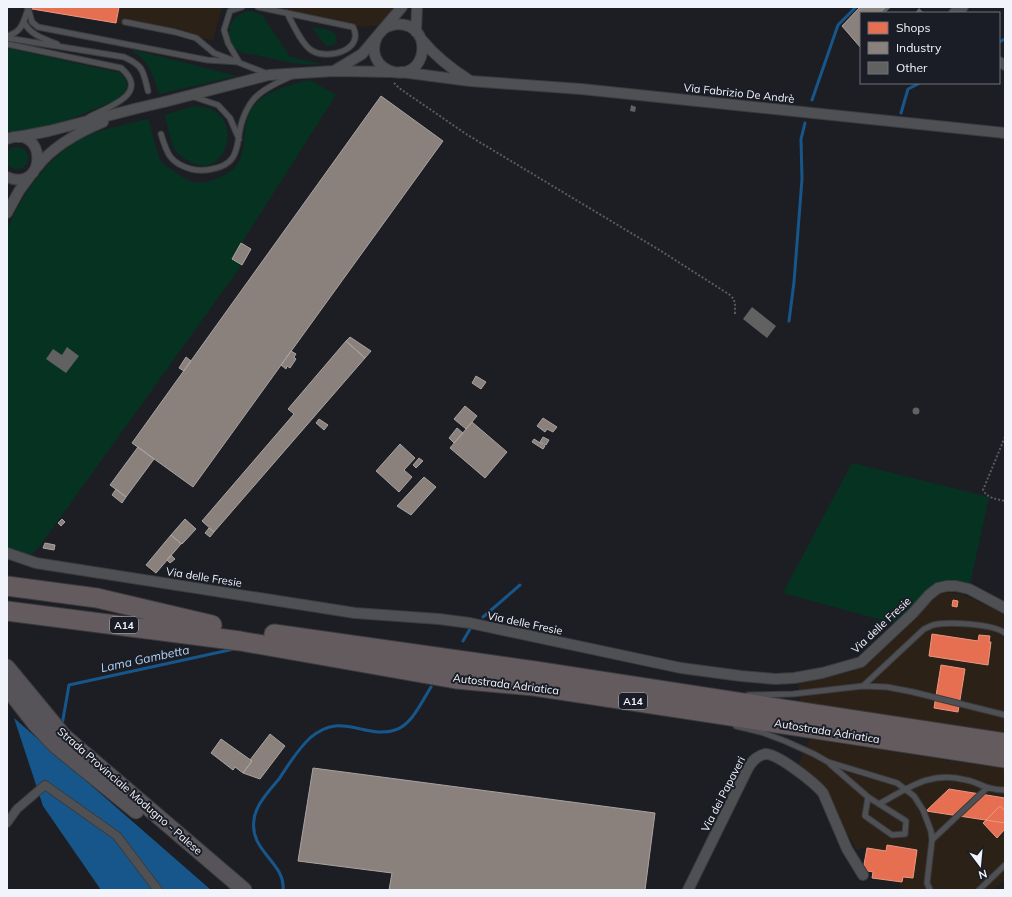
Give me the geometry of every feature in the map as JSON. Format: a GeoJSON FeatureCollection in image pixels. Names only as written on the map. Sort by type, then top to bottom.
{"type":"FeatureCollection","features":[{"type":"Feature","properties":{"kind":"highway","name":"A14"},"geometry":{"type":"LineString","coordinates":[[7,586],[97,598],[212,625]]}},
{"type":"Feature","properties":{"kind":"highway","name":"Autostrada Adriatica"},"geometry":{"type":"LineString","coordinates":[[7,600],[212,625],[372,649],[1005,758]]}},
{"type":"Feature","properties":{"kind":"highway","name":"A14"},"geometry":{"type":"LineString","coordinates":[[7,611],[240,643]]}},
{"type":"Feature","properties":{"kind":"highway","name":"A14"},"geometry":{"type":"LineString","coordinates":[[7,621],[218,645],[240,643]]}},
{"type":"Feature","properties":{"kind":"highway","name":"Autostrada Adriatica"},"geometry":{"type":"LineString","coordinates":[[240,643],[262,645],[456,679],[534,678],[1005,743]]}},
{"type":"Feature","properties":{"kind":"main road","name":"Strada Provinciale Modugno - Palese"},"geometry":{"type":"LineString","coordinates":[[7,667],[64,736],[244,890]]}},
{"type":"Feature","properties":{"kind":"main road","name":"Strada Provinciale Modugno - Palese"},"geometry":{"type":"LineString","coordinates":[[7,688],[35,724],[59,749],[165,834],[229,890]]}},
{"type":"Feature","properties":{"kind":"street"},"geometry":{"type":"LineString","coordinates":[[334,71],[362,54],[402,7]]}},
{"type":"Feature","properties":{"kind":"street"},"geometry":{"type":"LineString","coordinates":[[417,7],[419,36],[423,52],[420,60],[413,68],[397,72],[385,69],[380,65],[375,56],[374,45],[380,33],[387,27],[395,24],[403,24],[410,27],[419,36],[432,53],[445,65],[470,81]]}},
{"type":"Feature","properties":{"kind":"street"},"geometry":{"type":"LineString","coordinates":[[955,12],[964,7]]}},
{"type":"Feature","properties":{"kind":"street","name":"Via Fabrizio De Andrè"},"geometry":{"type":"LineString","coordinates":[[134,109],[269,75],[334,71],[397,72],[470,81],[580,89],[1005,133]]}},
{"type":"Feature","properties":{"kind":"street"},"geometry":{"type":"LineString","coordinates":[[11,137],[49,131],[134,109]]}},
{"type":"Feature","properties":{"kind":"street"},"geometry":{"type":"LineString","coordinates":[[7,213],[19,191],[44,157],[69,139],[134,109]]}},
{"type":"Feature","properties":{"kind":"street"},"geometry":{"type":"LineString","coordinates":[[7,177],[19,180],[27,178],[35,170],[38,160],[38,153],[31,142],[25,138],[11,137]]}},
{"type":"Feature","properties":{"kind":"street","name":"Via delle Fresie"},"geometry":{"type":"LineString","coordinates":[[7,552],[36,563],[90,572],[355,613],[439,619],[470,624],[682,668],[775,679],[794,678],[822,673],[861,662],[938,588],[956,586],[969,589],[1005,608]]}},
{"type":"Feature","properties":{"kind":"street","name":"Via dei Papaveri"},"geometry":{"type":"LineString","coordinates":[[688,890],[747,770],[753,760],[764,754],[778,757],[818,786],[823,793],[847,849],[863,875]]}},
{"type":"Feature","properties":{"kind":"street"},"geometry":{"type":"LineString","coordinates":[[7,823],[17,809],[45,785],[117,836],[158,890]]}},
{"type":"Feature","properties":{"kind":"lane"},"geometry":{"type":"LineString","coordinates":[[239,62],[228,43],[224,30],[230,11],[242,7]]}},
{"type":"Feature","properties":{"kind":"lane"},"geometry":{"type":"LineString","coordinates":[[258,7],[353,27],[355,37],[351,46],[342,52],[325,55],[312,51],[305,45],[287,14]]}},
{"type":"Feature","properties":{"kind":"lane"},"geometry":{"type":"LineString","coordinates":[[7,37],[20,30],[28,8],[32,22],[38,27],[207,60],[239,62]]}},
{"type":"Feature","properties":{"kind":"lane"},"geometry":{"type":"LineString","coordinates":[[24,22],[27,29],[41,38],[66,48]]}},
{"type":"Feature","properties":{"kind":"lane"},"geometry":{"type":"LineString","coordinates":[[125,22],[175,32],[196,38],[214,52],[269,75]]}},
{"type":"Feature","properties":{"kind":"lane"},"geometry":{"type":"LineString","coordinates":[[7,37],[124,57],[136,63],[143,70],[148,91]]}},
{"type":"Feature","properties":{"kind":"lane"},"geometry":{"type":"LineString","coordinates":[[7,44],[120,68],[128,74],[131,83],[130,93],[121,101],[74,124]]}},
{"type":"Feature","properties":{"kind":"lane"},"geometry":{"type":"LineString","coordinates":[[161,134],[172,160],[180,166],[200,172],[218,168],[229,162],[235,153],[243,116],[257,96],[276,84],[302,72]]}},
{"type":"Feature","properties":{"kind":"lane"},"geometry":{"type":"LineString","coordinates":[[188,95],[218,105],[230,118],[239,139]]}},
{"type":"Feature","properties":{"kind":"lane"},"geometry":{"type":"LineString","coordinates":[[863,686],[924,629],[934,625],[976,625],[995,628],[1005,633]]}},
{"type":"Feature","properties":{"kind":"lane"},"geometry":{"type":"LineString","coordinates":[[534,678],[570,670]]}},
{"type":"Feature","properties":{"kind":"lane"},"geometry":{"type":"LineString","coordinates":[[534,678],[565,697]]}},
{"type":"Feature","properties":{"kind":"lane"},"geometry":{"type":"LineString","coordinates":[[740,694],[793,694],[863,686],[887,687],[1005,715]]}},
{"type":"Feature","properties":{"kind":"lane"},"geometry":{"type":"LineString","coordinates":[[734,725],[761,732],[785,741],[828,762],[868,797],[906,821],[905,834],[892,835],[865,816],[868,797]]}},
{"type":"Feature","properties":{"kind":"lane"},"geometry":{"type":"LineString","coordinates":[[828,762],[897,783],[914,796],[927,818],[932,840],[927,883],[930,890]]}},
{"type":"Feature","properties":{"kind":"lane"},"geometry":{"type":"LineString","coordinates":[[879,804],[917,783],[937,777],[947,776],[967,780],[988,788],[1005,790]]}},
{"type":"Feature","properties":{"kind":"lane"},"geometry":{"type":"LineString","coordinates":[[932,840],[988,788]]}},
{"type":"Feature","properties":{"kind":"lane"},"geometry":{"type":"LineString","coordinates":[[979,890],[1005,865]]}},
{"type":"Feature","properties":{"kind":"path"},"geometry":{"type":"LineString","coordinates":[[397,72],[394,82],[399,88],[466,134],[661,251],[730,295],[734,298],[736,305],[735,314]]}},
{"type":"Feature","properties":{"kind":"path"},"geometry":{"type":"LineString","coordinates":[[1005,437],[983,490],[989,497],[1005,502]]}},
{"type":"Feature","properties":{"kind":"shaded area"},"geometry":{"type":"Polygon","coordinates":[[[20,7],[222,7],[213,40],[20,7]]]}},
{"type":"Feature","properties":{"kind":"shaded area"},"geometry":{"type":"Polygon","coordinates":[[[259,7],[393,7],[386,25],[353,27],[259,7]]]}},
{"type":"Feature","properties":{"kind":"shaded area"},"geometry":{"type":"Polygon","coordinates":[[[943,592],[961,594],[1005,613],[1005,733],[800,702],[798,682],[852,672],[862,666],[938,593],[943,592]]]}},
{"type":"Feature","properties":{"kind":"shaded area"},"geometry":{"type":"Polygon","coordinates":[[[810,739],[1005,769],[1005,880],[993,890],[901,890],[898,882],[872,878],[873,872],[863,870],[867,848],[857,850],[850,838],[845,834],[827,790],[819,782],[797,767],[810,739]]]}},
{"type":"Feature","properties":{"kind":"green space"},"geometry":{"type":"Polygon","coordinates":[[[251,11],[262,15],[290,57],[322,64],[289,62],[246,53],[236,49],[229,34],[231,23],[238,16],[251,11]]]}},
{"type":"Feature","properties":{"kind":"green space"},"geometry":{"type":"Polygon","coordinates":[[[312,27],[333,32],[337,38],[335,44],[328,46],[325,45],[312,27]]]}},
{"type":"Feature","properties":{"kind":"green space"},"geometry":{"type":"Polygon","coordinates":[[[7,48],[120,73],[127,83],[125,93],[119,99],[51,126],[22,132],[7,132],[7,48]]]}},
{"type":"Feature","properties":{"kind":"green space"},"geometry":{"type":"Polygon","coordinates":[[[130,49],[237,76],[159,94],[149,67],[143,59],[130,49]]]}},
{"type":"Feature","properties":{"kind":"green space"},"geometry":{"type":"Polygon","coordinates":[[[310,80],[336,95],[232,258],[241,266],[39,547],[30,556],[7,546],[7,230],[22,201],[40,173],[52,161],[77,141],[113,127],[148,119],[159,155],[164,165],[193,182],[198,183],[217,179],[229,173],[237,165],[241,158],[245,128],[249,114],[258,101],[271,92],[310,80]]]}},
{"type":"Feature","properties":{"kind":"green space"},"geometry":{"type":"Polygon","coordinates":[[[194,106],[208,108],[215,111],[223,119],[227,128],[225,149],[220,158],[212,164],[203,166],[192,163],[178,154],[172,143],[165,115],[194,106]]]}},
{"type":"Feature","properties":{"kind":"green space"},"geometry":{"type":"Polygon","coordinates":[[[17,147],[25,150],[28,158],[25,166],[17,169],[9,166],[6,158],[9,150],[17,147]]]}},
{"type":"Feature","properties":{"kind":"green space"},"geometry":{"type":"Polygon","coordinates":[[[852,463],[989,497],[969,589],[947,586],[900,625],[783,593],[852,463]]]}},
{"type":"Feature","properties":{"kind":"water"},"geometry":{"type":"Polygon","coordinates":[[[14,718],[211,890],[101,890],[43,806],[14,718]]]}},
{"type":"Feature","properties":{"kind":"building: Shops"},"geometry":{"type":"Polygon","coordinates":[[[20,7],[119,7],[116,23],[20,7]]]}},
{"type":"Feature","properties":{"kind":"building: Shops"},"geometry":{"type":"Polygon","coordinates":[[[953,600],[958,601],[957,607],[952,606],[953,600]]]}},
{"type":"Feature","properties":{"kind":"building: Shops"},"geometry":{"type":"Polygon","coordinates":[[[932,634],[978,641],[979,635],[990,636],[989,642],[991,642],[988,665],[929,656],[932,634]]]}},
{"type":"Feature","properties":{"kind":"building: Shops"},"geometry":{"type":"Polygon","coordinates":[[[941,665],[965,669],[958,712],[934,708],[941,665]]]}},
{"type":"Feature","properties":{"kind":"building: Shops"},"geometry":{"type":"Polygon","coordinates":[[[949,789],[1005,798],[1005,823],[926,811],[949,789]]]}},
{"type":"Feature","properties":{"kind":"building: Shops"},"geometry":{"type":"Polygon","coordinates":[[[1000,806],[1005,811],[1005,829],[997,838],[983,823],[1000,806]]]}},
{"type":"Feature","properties":{"kind":"building: Shops"},"geometry":{"type":"Polygon","coordinates":[[[887,845],[917,850],[913,878],[903,877],[902,882],[872,878],[873,872],[863,870],[867,848],[886,851],[887,845]]]}},
{"type":"Feature","properties":{"kind":"building: Industry"},"geometry":{"type":"Polygon","coordinates":[[[860,7],[886,7],[881,12],[860,12],[860,47],[842,26],[860,7]]]}},
{"type":"Feature","properties":{"kind":"building: Industry"},"geometry":{"type":"Polygon","coordinates":[[[381,96],[443,141],[193,487],[132,443],[381,96]]]}},
{"type":"Feature","properties":{"kind":"building: Industry"},"geometry":{"type":"Polygon","coordinates":[[[241,243],[251,249],[242,265],[232,259],[241,243]]]}},
{"type":"Feature","properties":{"kind":"building: Industry"},"geometry":{"type":"Polygon","coordinates":[[[350,337],[371,351],[365,358],[346,341],[350,337]]]}},
{"type":"Feature","properties":{"kind":"building: Industry"},"geometry":{"type":"Polygon","coordinates":[[[346,341],[365,358],[214,532],[202,521],[294,414],[288,409],[346,341]]]}},
{"type":"Feature","properties":{"kind":"building: Industry"},"geometry":{"type":"Polygon","coordinates":[[[291,351],[296,354],[294,357],[296,359],[290,368],[287,366],[286,369],[281,365],[291,351]]]}},
{"type":"Feature","properties":{"kind":"building: Industry"},"geometry":{"type":"Polygon","coordinates":[[[186,357],[191,361],[184,371],[179,368],[186,357]]]}},
{"type":"Feature","properties":{"kind":"building: Industry"},"geometry":{"type":"Polygon","coordinates":[[[476,376],[486,382],[481,389],[472,383],[476,376]]]}},
{"type":"Feature","properties":{"kind":"building: Industry"},"geometry":{"type":"Polygon","coordinates":[[[465,406],[477,416],[466,429],[454,419],[465,406]]]}},
{"type":"Feature","properties":{"kind":"building: Industry"},"geometry":{"type":"Polygon","coordinates":[[[543,418],[557,427],[553,432],[547,429],[545,432],[537,426],[543,418]]]}},
{"type":"Feature","properties":{"kind":"building: Industry"},"geometry":{"type":"Polygon","coordinates":[[[319,419],[328,425],[324,430],[316,423],[319,419]]]}},
{"type":"Feature","properties":{"kind":"building: Industry"},"geometry":{"type":"Polygon","coordinates":[[[472,422],[507,452],[485,478],[450,448],[472,422]]]}},
{"type":"Feature","properties":{"kind":"building: Industry"},"geometry":{"type":"Polygon","coordinates":[[[457,428],[463,433],[454,443],[449,438],[457,428]]]}},
{"type":"Feature","properties":{"kind":"building: Industry"},"geometry":{"type":"Polygon","coordinates":[[[543,437],[549,440],[546,445],[540,442],[543,437]]]}},
{"type":"Feature","properties":{"kind":"building: Industry"},"geometry":{"type":"Polygon","coordinates":[[[534,439],[545,446],[543,449],[532,442],[534,439]]]}},
{"type":"Feature","properties":{"kind":"building: Industry"},"geometry":{"type":"Polygon","coordinates":[[[400,444],[415,458],[404,470],[412,477],[399,492],[376,471],[400,444]]]}},
{"type":"Feature","properties":{"kind":"building: Industry"},"geometry":{"type":"Polygon","coordinates":[[[138,447],[154,459],[126,497],[110,485],[138,447]]]}},
{"type":"Feature","properties":{"kind":"building: Industry"},"geometry":{"type":"Polygon","coordinates":[[[419,458],[423,461],[416,468],[413,465],[419,458]]]}},
{"type":"Feature","properties":{"kind":"building: Industry"},"geometry":{"type":"Polygon","coordinates":[[[424,477],[436,487],[411,515],[397,506],[424,477]]]}},
{"type":"Feature","properties":{"kind":"building: Industry"},"geometry":{"type":"Polygon","coordinates":[[[116,489],[126,497],[122,503],[112,495],[116,489]]]}},
{"type":"Feature","properties":{"kind":"building: Industry"},"geometry":{"type":"Polygon","coordinates":[[[62,519],[65,522],[61,526],[58,523],[62,519]]]}},
{"type":"Feature","properties":{"kind":"building: Industry"},"geometry":{"type":"Polygon","coordinates":[[[185,519],[196,529],[182,544],[171,535],[185,519]]]}},
{"type":"Feature","properties":{"kind":"building: Industry"},"geometry":{"type":"Polygon","coordinates":[[[209,528],[214,532],[210,537],[205,533],[209,528]]]}},
{"type":"Feature","properties":{"kind":"building: Industry"},"geometry":{"type":"Polygon","coordinates":[[[171,535],[181,544],[156,573],[146,565],[171,535]]]}},
{"type":"Feature","properties":{"kind":"building: Industry"},"geometry":{"type":"Polygon","coordinates":[[[45,543],[55,545],[54,550],[43,548],[45,543]]]}},
{"type":"Feature","properties":{"kind":"building: Industry"},"geometry":{"type":"Polygon","coordinates":[[[171,555],[175,559],[170,563],[167,560],[171,555]]]}},
{"type":"Feature","properties":{"kind":"building: Industry"},"geometry":{"type":"Polygon","coordinates":[[[270,734],[285,746],[260,779],[243,773],[252,761],[250,760],[270,734]]]}},
{"type":"Feature","properties":{"kind":"building: Industry"},"geometry":{"type":"Polygon","coordinates":[[[221,739],[252,761],[243,773],[235,767],[233,770],[211,753],[221,739]]]}},
{"type":"Feature","properties":{"kind":"building: Industry"},"geometry":{"type":"Polygon","coordinates":[[[313,768],[655,813],[645,890],[389,890],[392,873],[298,861],[313,768]]]}},
{"type":"Feature","properties":{"kind":"building: Other"},"geometry":{"type":"Polygon","coordinates":[[[886,7],[891,7],[886,12],[881,12],[886,7]]]}},
{"type":"Feature","properties":{"kind":"building: Other"},"geometry":{"type":"Polygon","coordinates":[[[919,8],[923,12],[916,12],[919,8]]]}},
{"type":"Feature","properties":{"kind":"building: Other"},"geometry":{"type":"Polygon","coordinates":[[[631,105],[636,107],[635,112],[630,111],[631,105]]]}},
{"type":"Feature","properties":{"kind":"building: Other"},"geometry":{"type":"Polygon","coordinates":[[[752,307],[776,326],[767,338],[743,319],[752,307]]]}},
{"type":"Feature","properties":{"kind":"building: Other"},"geometry":{"type":"Polygon","coordinates":[[[67,347],[79,356],[66,373],[46,359],[53,349],[62,355],[67,347]]]}},
{"type":"Feature","properties":{"kind":"building: Other"},"geometry":{"type":"Polygon","coordinates":[[[916,407],[919,408],[919,414],[916,415],[913,414],[912,411],[913,408],[916,407]]]}},
{"type":"Feature","properties":{"kind":"waterway"},"geometry":{"type":"LineString","coordinates":[[812,100],[838,25],[856,7]]}},
{"type":"Feature","properties":{"kind":"waterway","name":"Lama Gambetta"},"geometry":{"type":"LineString","coordinates":[[1000,42],[1005,39]]}},
{"type":"Feature","properties":{"kind":"waterway","name":"Lama Gambetta"},"geometry":{"type":"LineString","coordinates":[[901,113],[908,89],[918,84]]}},
{"type":"Feature","properties":{"kind":"waterway"},"geometry":{"type":"LineString","coordinates":[[789,321],[794,282],[802,179],[801,139],[805,123]]}},
{"type":"Feature","properties":{"kind":"waterway"},"geometry":{"type":"LineString","coordinates":[[483,617],[520,585]]}},
{"type":"Feature","properties":{"kind":"waterway"},"geometry":{"type":"LineString","coordinates":[[463,641],[470,629]]}},
{"type":"Feature","properties":{"kind":"waterway","name":"Lama Gambetta"},"geometry":{"type":"LineString","coordinates":[[62,725],[69,685],[234,649]]}},
{"type":"Feature","properties":{"kind":"waterway"},"geometry":{"type":"LineString","coordinates":[[283,890],[279,872],[257,840],[254,831],[254,820],[259,805],[279,779],[293,757],[310,738],[325,729],[335,726],[380,732],[388,732],[401,727],[411,718],[431,687]]}}]}
